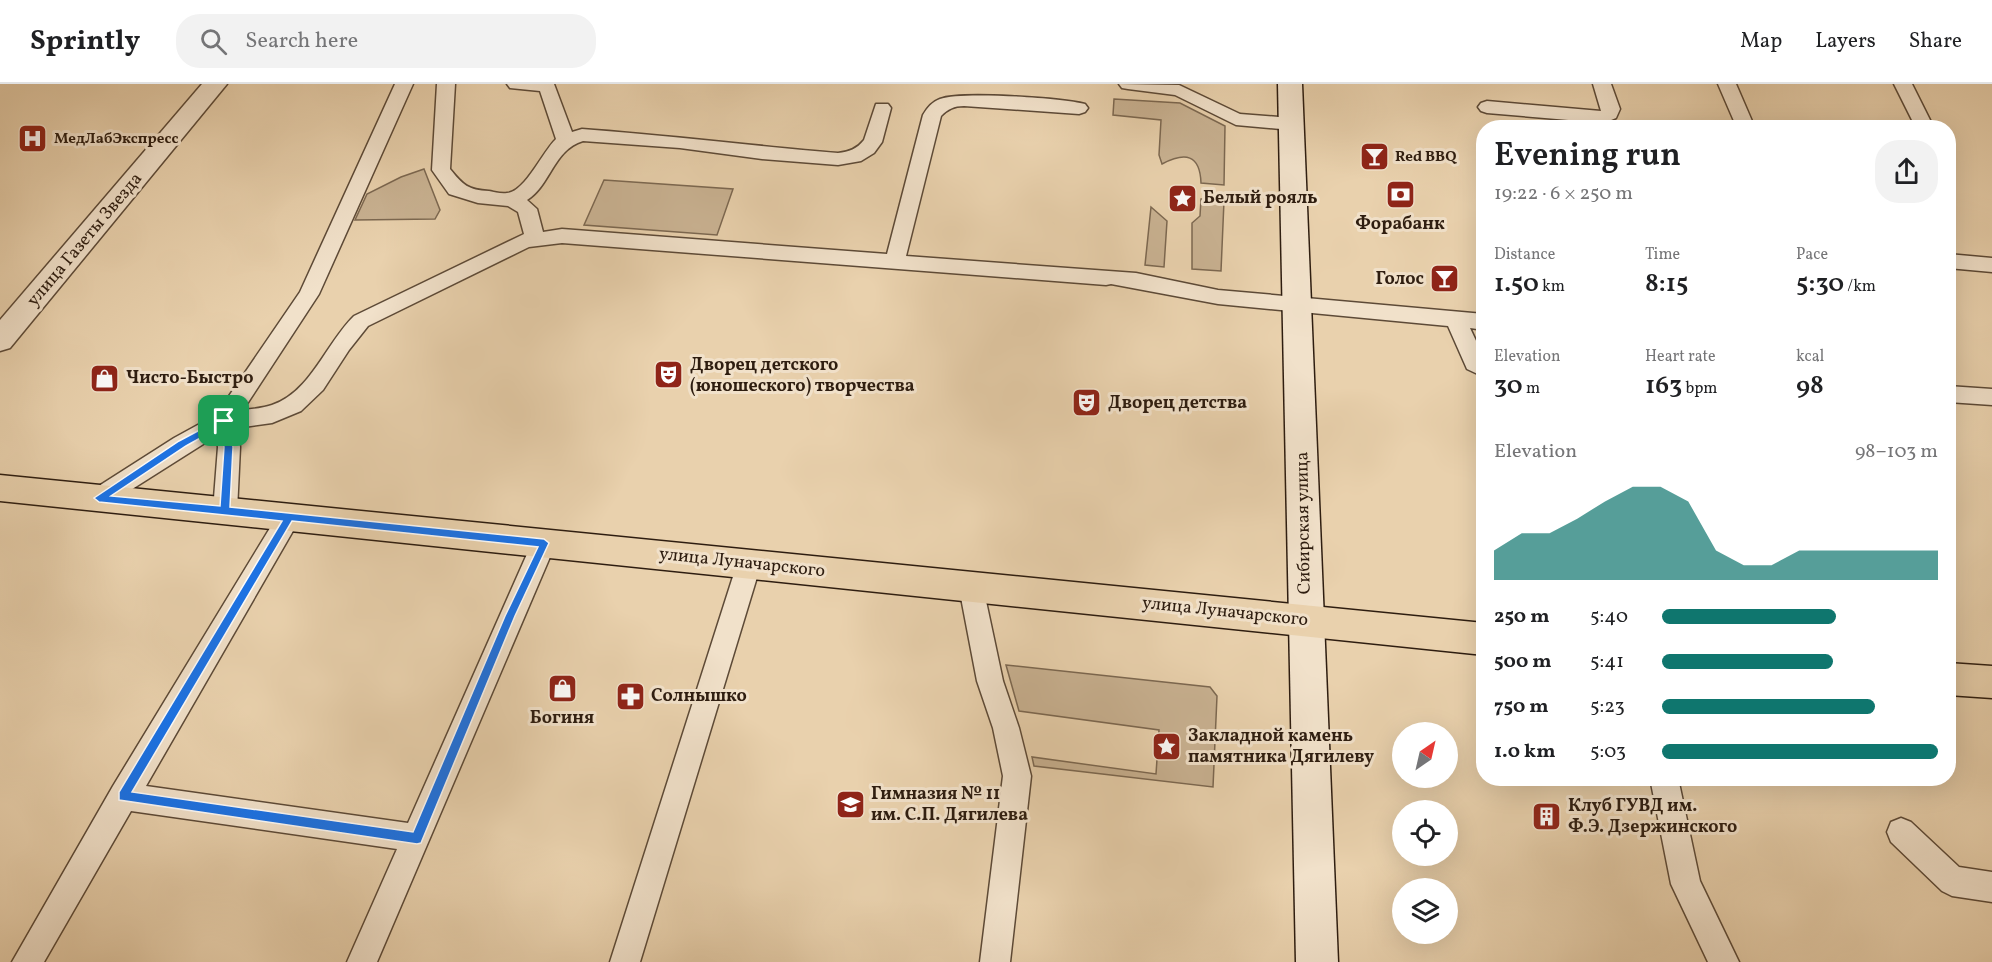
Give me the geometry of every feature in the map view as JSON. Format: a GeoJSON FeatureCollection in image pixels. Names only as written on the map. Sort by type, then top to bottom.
{"type":"FeatureCollection","features":[{"type":"Feature","properties":{"kind":"main road","name":"улица Газеты Звезда"},"geometry":{"type":"LineString","coordinates":[[0,340],[215,84]]}},
{"type":"Feature","properties":{"kind":"main road","name":"Сибирская улица"},"geometry":{"type":"LineString","coordinates":[[1290,84],[1317,962]]}},
{"type":"Feature","properties":{"kind":"main road","name":"улица Луначарского"},"geometry":{"type":"LineString","coordinates":[[0,488],[1476,638]]}},
{"type":"Feature","properties":{"kind":"main road"},"geometry":{"type":"LineString","coordinates":[[1956,680],[1992,682]]}},
{"type":"Feature","properties":{"kind":"lane"},"geometry":{"type":"LineString","coordinates":[[225,511],[229,447],[224,421],[309,294],[404,84]]}},
{"type":"Feature","properties":{"kind":"lane"},"geometry":{"type":"LineString","coordinates":[[446,84],[441,170],[456,190],[478,197],[513,200],[527,209],[536,240]]}},
{"type":"Feature","properties":{"kind":"lane"},"geometry":{"type":"LineString","coordinates":[[516,84],[547,86],[566,140]]}},
{"type":"Feature","properties":{"kind":"lane"},"geometry":{"type":"LineString","coordinates":[[1128,84],[1179,90],[1236,119],[1291,124]]}},
{"type":"Feature","properties":{"kind":"lane"},"geometry":{"type":"LineString","coordinates":[[1487,107],[1604,117],[1610,114],[1611,109],[1602,84]]}},
{"type":"Feature","properties":{"kind":"lane"},"geometry":{"type":"LineString","coordinates":[[1728,84],[1743,120]]}},
{"type":"Feature","properties":{"kind":"lane"},"geometry":{"type":"LineString","coordinates":[[1903,84],[1921,120]]}},
{"type":"Feature","properties":{"kind":"lane"},"geometry":{"type":"LineString","coordinates":[[895,261],[932,115],[939,106],[949,101],[964,100],[1079,108]]}},
{"type":"Feature","properties":{"kind":"lane"},"geometry":{"type":"LineString","coordinates":[[513,200],[529,190],[553,152],[566,140],[582,135],[680,142],[762,153],[838,159],[854,157],[867,149],[873,142],[882,108]]}},
{"type":"Feature","properties":{"kind":"lane"},"geometry":{"type":"LineString","coordinates":[[99,498],[183,444],[224,421],[279,412],[297,402],[313,388],[348,332],[361,321],[525,241],[562,236],[1136,280],[1218,297],[1476,321]]}},
{"type":"Feature","properties":{"kind":"lane"},"geometry":{"type":"LineString","coordinates":[[1956,262],[1992,265]]}},
{"type":"Feature","properties":{"kind":"lane"},"geometry":{"type":"LineString","coordinates":[[1455,319],[1476,364]]}},
{"type":"Feature","properties":{"kind":"lane"},"geometry":{"type":"LineString","coordinates":[[1956,395],[1992,397]]}},
{"type":"Feature","properties":{"kind":"lane"},"geometry":{"type":"LineString","coordinates":[[27,962],[289,517]]}},
{"type":"Feature","properties":{"kind":"lane"},"geometry":{"type":"LineString","coordinates":[[362,962],[417,838],[510,616],[544,543]]}},
{"type":"Feature","properties":{"kind":"lane"},"geometry":{"type":"LineString","coordinates":[[625,962],[749,564]]}},
{"type":"Feature","properties":{"kind":"lane"},"geometry":{"type":"LineString","coordinates":[[971,587],[990,681],[1006,728],[1017,776],[995,962]]}},
{"type":"Feature","properties":{"kind":"lane"},"geometry":{"type":"LineString","coordinates":[[1666,786],[1686,884],[1724,962]]}},
{"type":"Feature","properties":{"kind":"lane"},"geometry":{"type":"LineString","coordinates":[[123,796],[417,838]]}},
{"type":"Feature","properties":{"kind":"lane"},"geometry":{"type":"LineString","coordinates":[[1901,832],[1952,881],[1992,887]]}},
{"type":"Feature","properties":{"kind":"shaded area"},"geometry":{"type":"Polygon","coordinates":[[[1114,99],[1180,103],[1225,126],[1224,185],[1201,183],[1198,166],[1190,158],[1178,158],[1162,164],[1159,155],[1161,120],[1113,115],[1114,99]]]}},
{"type":"Feature","properties":{"kind":"shaded area"},"geometry":{"type":"Polygon","coordinates":[[[424,169],[440,210],[435,219],[355,220],[367,194],[401,177],[424,169]]]}},
{"type":"Feature","properties":{"kind":"shaded area"},"geometry":{"type":"Polygon","coordinates":[[[604,180],[733,189],[717,235],[584,225],[604,180]]]}},
{"type":"Feature","properties":{"kind":"shaded area"},"geometry":{"type":"Polygon","coordinates":[[[1201,199],[1224,201],[1221,271],[1192,269],[1192,223],[1200,216],[1201,199]]]}},
{"type":"Feature","properties":{"kind":"shaded area"},"geometry":{"type":"Polygon","coordinates":[[[1151,207],[1167,221],[1164,267],[1145,265],[1151,207]]]}},
{"type":"Feature","properties":{"kind":"shaded area"},"geometry":{"type":"Polygon","coordinates":[[[1006,665],[1210,687],[1217,696],[1213,787],[1034,766],[1032,757],[1156,774],[1159,730],[1019,711],[1006,665]]]}},
{"type":"Feature","properties":{"kind":"place","name":"МедЛабЭкспресс"},"geometry":{"type":"Point","coordinates":[33,139]}},
{"type":"Feature","properties":{"kind":"place","name":"Red BBQ"},"geometry":{"type":"Point","coordinates":[1374,157]}},
{"type":"Feature","properties":{"kind":"place","name":"Форабанк"},"geometry":{"type":"Point","coordinates":[1400,195]}},
{"type":"Feature","properties":{"kind":"place","name":"Белый рояль"},"geometry":{"type":"Point","coordinates":[1182,198]}},
{"type":"Feature","properties":{"kind":"place","name":"Голос"},"geometry":{"type":"Point","coordinates":[1445,279]}},
{"type":"Feature","properties":{"kind":"place","name":"Дворец детского (юношеского) творчества"},"geometry":{"type":"Point","coordinates":[669,375]}},
{"type":"Feature","properties":{"kind":"place","name":"Чисто-Быстро"},"geometry":{"type":"Point","coordinates":[105,378]}},
{"type":"Feature","properties":{"kind":"place","name":"Дворец детства"},"geometry":{"type":"Point","coordinates":[1087,403]}},
{"type":"Feature","properties":{"kind":"place","name":"Богиня"},"geometry":{"type":"Point","coordinates":[562,689]}},
{"type":"Feature","properties":{"kind":"place","name":"Солнышко"},"geometry":{"type":"Point","coordinates":[630,696]}},
{"type":"Feature","properties":{"kind":"place","name":"Закладной камень памятника Дягилеву"},"geometry":{"type":"Point","coordinates":[1167,746]}},
{"type":"Feature","properties":{"kind":"place","name":"Гимназия № 11 им. С.П. Дягилева"},"geometry":{"type":"Point","coordinates":[850,804]}},
{"type":"Feature","properties":{"kind":"place","name":"Клуб ГУВД им. Ф.Э. Дзержинского"},"geometry":{"type":"Point","coordinates":[1547,816]}},
{"type":"Feature","properties":{"kind":"route"},"geometry":{"type":"LineString","coordinates":[[224,421],[183,444],[99,498],[289,517],[254,574],[123,796],[417,838],[510,616],[544,543],[225,511],[229,447],[224,421]]}}]}
